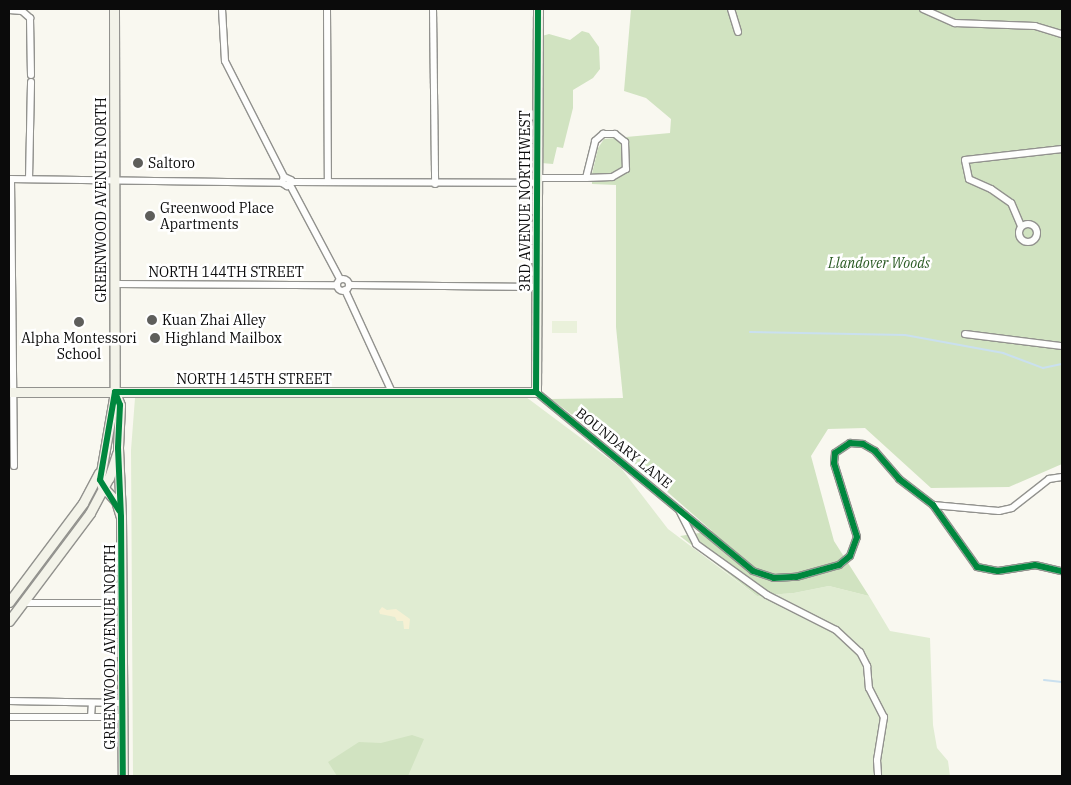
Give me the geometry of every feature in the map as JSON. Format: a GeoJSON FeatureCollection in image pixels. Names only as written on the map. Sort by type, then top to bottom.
{"type":"FeatureCollection","features":[{"type":"Feature","properties":{"kind":"street","name":"GREENWOOD AVENUE NORTH"},"geometry":{"type":"LineString","coordinates":[[114,9],[115,392],[100,470],[100,480],[104,488],[116,501],[121,517]]}},
{"type":"Feature","properties":{"kind":"street"},"geometry":{"type":"LineString","coordinates":[[222,9],[225,60],[283,180]]}},
{"type":"Feature","properties":{"kind":"street"},"geometry":{"type":"LineString","coordinates":[[327,9],[328,182]]}},
{"type":"Feature","properties":{"kind":"street"},"geometry":{"type":"LineString","coordinates":[[433,9],[435,184]]}},
{"type":"Feature","properties":{"kind":"street","name":"3RD AVENUE NORTHWEST"},"geometry":{"type":"LineString","coordinates":[[536,392],[538,9]]}},
{"type":"Feature","properties":{"kind":"street"},"geometry":{"type":"LineString","coordinates":[[731,9],[738,32]]}},
{"type":"Feature","properties":{"kind":"street"},"geometry":{"type":"LineString","coordinates":[[923,9],[955,23],[1036,26],[1062,34]]}},
{"type":"Feature","properties":{"kind":"street"},"geometry":{"type":"LineString","coordinates":[[9,10],[28,14],[32,22],[29,179]]}},
{"type":"Feature","properties":{"kind":"street"},"geometry":{"type":"LineString","coordinates":[[290,184],[328,182],[435,184],[612,177],[626,169],[628,157],[622,139],[611,134],[597,138],[586,178]]}},
{"type":"Feature","properties":{"kind":"street"},"geometry":{"type":"LineString","coordinates":[[1022,226],[1011,203],[991,189],[969,179],[965,160],[1062,149]]}},
{"type":"Feature","properties":{"kind":"street"},"geometry":{"type":"LineString","coordinates":[[14,466],[10,179],[283,180],[290,178],[290,184],[338,282],[340,290],[347,288],[538,287]]}},
{"type":"Feature","properties":{"kind":"street"},"geometry":{"type":"LineString","coordinates":[[338,282],[347,280],[347,288],[392,392]]}},
{"type":"Feature","properties":{"kind":"street","name":"NORTH 144TH STREET"},"geometry":{"type":"LineString","coordinates":[[116,284],[338,282]]}},
{"type":"Feature","properties":{"kind":"street"},"geometry":{"type":"LineString","coordinates":[[965,334],[1062,346]]}},
{"type":"Feature","properties":{"kind":"street","name":"NORTH 145TH STREET"},"geometry":{"type":"LineString","coordinates":[[12,392],[536,392]]}},
{"type":"Feature","properties":{"kind":"street","name":"GREENWOOD AVENUE NORTH"},"geometry":{"type":"LineString","coordinates":[[115,392],[120,404],[118,448],[121,517],[123,776]]}},
{"type":"Feature","properties":{"kind":"street","name":"BOUNDARY LANE"},"geometry":{"type":"LineString","coordinates":[[536,392],[753,571],[774,578],[796,577],[839,565],[850,556],[856,546],[857,537],[834,463],[836,453],[850,443],[863,444],[875,451],[899,479],[933,505]]}},
{"type":"Feature","properties":{"kind":"street"},"geometry":{"type":"LineString","coordinates":[[9,620],[83,523],[104,488],[118,448]]}},
{"type":"Feature","properties":{"kind":"street"},"geometry":{"type":"LineString","coordinates":[[9,602],[83,503],[100,470]]}},
{"type":"Feature","properties":{"kind":"street"},"geometry":{"type":"LineString","coordinates":[[933,505],[999,512],[1012,508],[1049,479],[1062,477]]}},
{"type":"Feature","properties":{"kind":"street"},"geometry":{"type":"LineString","coordinates":[[933,505],[977,567],[986,571],[1035,565],[1062,571]]}},
{"type":"Feature","properties":{"kind":"street","name":"BOUNDARY LANE"},"geometry":{"type":"LineString","coordinates":[[679,509],[696,544],[767,596],[836,630],[860,652],[867,666],[869,688],[884,717],[877,760],[878,776]]}},
{"type":"Feature","properties":{"kind":"street"},"geometry":{"type":"LineString","coordinates":[[22,603],[122,604]]}},
{"type":"Feature","properties":{"kind":"street"},"geometry":{"type":"LineString","coordinates":[[9,701],[122,703]]}},
{"type":"Feature","properties":{"kind":"street"},"geometry":{"type":"LineString","coordinates":[[91,718],[92,702]]}},
{"type":"Feature","properties":{"kind":"street"},"geometry":{"type":"LineString","coordinates":[[9,717],[122,718]]}},
{"type":"Feature","properties":{"kind":"green space","name":"Llandover Woods"},"geometry":{"type":"Polygon","coordinates":[[[631,9],[1062,9],[1062,464],[1009,487],[931,488],[865,428],[828,429],[811,456],[834,541],[869,596],[829,586],[794,593],[757,596],[680,536],[712,531],[623,453],[551,399],[623,398],[616,327],[616,185],[592,184],[592,174],[598,148],[604,139],[670,133],[671,119],[646,98],[624,91],[631,9]]]}},
{"type":"Feature","properties":{"kind":"green space"},"geometry":{"type":"Polygon","coordinates":[[[582,31],[589,33],[599,47],[600,69],[593,78],[573,90],[573,108],[563,148],[557,147],[553,164],[541,163],[542,36],[549,34],[570,40],[582,31]]]}},
{"type":"Feature","properties":{"kind":"green space"},"geometry":{"type":"Polygon","coordinates":[[[552,321],[577,321],[577,333],[552,333],[552,321]]]}},
{"type":"Feature","properties":{"kind":"green space"},"geometry":{"type":"Polygon","coordinates":[[[526,397],[621,468],[668,529],[757,596],[794,593],[829,586],[869,596],[890,631],[930,638],[933,725],[937,748],[948,761],[950,776],[133,776],[131,450],[135,398],[526,397]]]}},
{"type":"Feature","properties":{"kind":"green space"},"geometry":{"type":"Polygon","coordinates":[[[412,735],[424,739],[408,776],[337,776],[328,762],[359,742],[381,743],[412,735]]]}},
{"type":"Feature","properties":{"kind":"sand"},"geometry":{"type":"Polygon","coordinates":[[[382,607],[387,610],[396,609],[410,619],[409,629],[404,629],[403,621],[397,621],[395,617],[380,614],[379,611],[382,607]]]}},
{"type":"Feature","properties":{"kind":"waterway"},"geometry":{"type":"LineString","coordinates":[[750,332],[905,335],[1003,353],[1043,368],[1062,364]]}},
{"type":"Feature","properties":{"kind":"waterway"},"geometry":{"type":"LineString","coordinates":[[1044,680],[1062,682]]}},
{"type":"Feature","properties":{"kind":"cycle path"},"geometry":{"type":"LineString","coordinates":[[536,392],[538,9]]}},
{"type":"Feature","properties":{"kind":"cycle path"},"geometry":{"type":"LineString","coordinates":[[115,392],[536,392]]}},
{"type":"Feature","properties":{"kind":"cycle path"},"geometry":{"type":"LineString","coordinates":[[115,392],[120,405],[118,448],[121,517],[123,776]]}},
{"type":"Feature","properties":{"kind":"cycle path"},"geometry":{"type":"LineString","coordinates":[[115,392],[100,480],[119,511]]}},
{"type":"Feature","properties":{"kind":"cycle path"},"geometry":{"type":"LineString","coordinates":[[536,392],[753,571],[774,578],[796,577],[839,565],[850,556],[857,537],[834,463],[835,453],[850,443],[863,444],[875,451],[899,479],[933,505],[977,567],[998,571],[1035,565],[1062,571]]}},
{"type":"Feature","properties":{"kind":"place","name":"Saltoro"},"geometry":{"type":"Point","coordinates":[138,163]}},
{"type":"Feature","properties":{"kind":"place","name":"Greenwood Place Apartments"},"geometry":{"type":"Point","coordinates":[150,216]}},
{"type":"Feature","properties":{"kind":"place","name":"Kuan Zhai Alley"},"geometry":{"type":"Point","coordinates":[152,320]}},
{"type":"Feature","properties":{"kind":"place","name":"Alpha Montessori School"},"geometry":{"type":"Point","coordinates":[79,322]}},
{"type":"Feature","properties":{"kind":"place","name":"Highland Mailbox"},"geometry":{"type":"Point","coordinates":[155,338]}}]}
